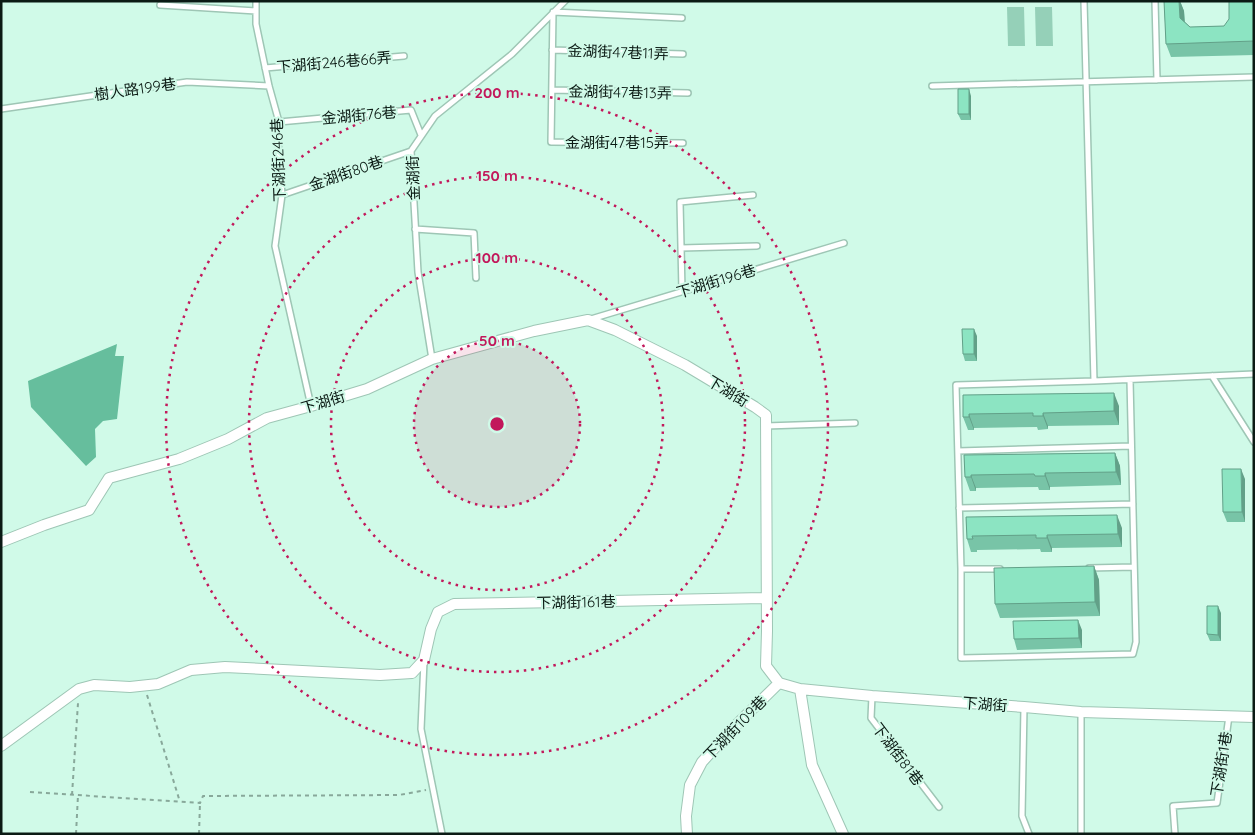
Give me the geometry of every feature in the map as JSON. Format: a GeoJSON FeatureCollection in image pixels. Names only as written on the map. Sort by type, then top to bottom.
{"type":"FeatureCollection","features":[{"type":"Feature","properties":{"kind":"street","name":"下湖街"},"geometry":{"type":"LineString","coordinates":[[1,542],[89,510],[109,478],[179,459],[228,439],[267,418],[367,388],[432,359],[534,331],[588,320],[615,330],[693,370],[766,414],[766,666],[779,683],[800,689],[872,696],[1081,712],[1254,717]]}},
{"type":"Feature","properties":{"kind":"street","name":"下湖街161巷"},"geometry":{"type":"LineString","coordinates":[[424,660],[431,629],[438,612],[454,604],[766,598]]}},
{"type":"Feature","properties":{"kind":"street"},"geometry":{"type":"LineString","coordinates":[[1,746],[79,688],[94,685],[130,687],[158,684],[191,670],[225,667],[380,675],[412,673],[424,660]]}},
{"type":"Feature","properties":{"kind":"street","name":"下湖街109巷"},"geometry":{"type":"LineString","coordinates":[[687,834],[686,816],[690,785],[702,762],[729,732],[779,683]]}},
{"type":"Feature","properties":{"kind":"street"},"geometry":{"type":"LineString","coordinates":[[800,689],[812,764],[843,834]]}},
{"type":"Feature","properties":{"kind":"lane","name":"下湖街246巷"},"geometry":{"type":"LineString","coordinates":[[256,1],[256,24],[268,86],[279,122],[277,128],[282,195],[275,246],[311,406]]}},
{"type":"Feature","properties":{"kind":"lane","name":"金湖街"},"geometry":{"type":"LineString","coordinates":[[432,359],[418,272],[410,151],[435,116],[512,54],[565,1]]}},
{"type":"Feature","properties":{"kind":"lane"},"geometry":{"type":"LineString","coordinates":[[1084,1],[1094,382]]}},
{"type":"Feature","properties":{"kind":"lane"},"geometry":{"type":"LineString","coordinates":[[1155,1],[1157,80]]}},
{"type":"Feature","properties":{"kind":"lane"},"geometry":{"type":"LineString","coordinates":[[160,5],[256,12]]}},
{"type":"Feature","properties":{"kind":"lane"},"geometry":{"type":"LineString","coordinates":[[552,90],[553,12],[682,18]]}},
{"type":"Feature","properties":{"kind":"lane","name":"金湖街47巷11弄"},"geometry":{"type":"LineString","coordinates":[[552,50],[683,54]]}},
{"type":"Feature","properties":{"kind":"lane","name":"下湖街246巷66弄"},"geometry":{"type":"LineString","coordinates":[[265,68],[404,56]]}},
{"type":"Feature","properties":{"kind":"lane"},"geometry":{"type":"LineString","coordinates":[[932,86],[1254,76]]}},
{"type":"Feature","properties":{"kind":"lane","name":"樹人路199巷"},"geometry":{"type":"LineString","coordinates":[[1,109],[187,82],[268,86]]}},
{"type":"Feature","properties":{"kind":"lane","name":"金湖街47巷13弄"},"geometry":{"type":"LineString","coordinates":[[552,90],[688,93]]}},
{"type":"Feature","properties":{"kind":"lane","name":"金湖街47巷15弄"},"geometry":{"type":"LineString","coordinates":[[552,90],[551,142],[683,143]]}},
{"type":"Feature","properties":{"kind":"lane","name":"金湖街76巷"},"geometry":{"type":"LineString","coordinates":[[279,122],[411,110],[421,135]]}},
{"type":"Feature","properties":{"kind":"lane","name":"金湖街80巷"},"geometry":{"type":"LineString","coordinates":[[282,195],[410,151]]}},
{"type":"Feature","properties":{"kind":"lane"},"geometry":{"type":"LineString","coordinates":[[682,292],[680,202],[753,195]]}},
{"type":"Feature","properties":{"kind":"lane"},"geometry":{"type":"LineString","coordinates":[[415,229],[474,233],[476,278]]}},
{"type":"Feature","properties":{"kind":"lane","name":"下湖街196巷"},"geometry":{"type":"LineString","coordinates":[[588,320],[844,243]]}},
{"type":"Feature","properties":{"kind":"lane"},"geometry":{"type":"LineString","coordinates":[[681,248],[757,246]]}},
{"type":"Feature","properties":{"kind":"lane"},"geometry":{"type":"LineString","coordinates":[[1130,380],[1136,642],[1134,654],[961,658],[961,569],[956,386],[1094,382],[1130,380],[1254,374]]}},
{"type":"Feature","properties":{"kind":"lane"},"geometry":{"type":"LineString","coordinates":[[1212,376],[1254,442]]}},
{"type":"Feature","properties":{"kind":"lane"},"geometry":{"type":"LineString","coordinates":[[766,426],[855,423]]}},
{"type":"Feature","properties":{"kind":"lane"},"geometry":{"type":"LineString","coordinates":[[958,452],[1131,446]]}},
{"type":"Feature","properties":{"kind":"lane"},"geometry":{"type":"LineString","coordinates":[[959,508],[1133,504]]}},
{"type":"Feature","properties":{"kind":"lane"},"geometry":{"type":"LineString","coordinates":[[1086,568],[1134,567]]}},
{"type":"Feature","properties":{"kind":"lane"},"geometry":{"type":"LineString","coordinates":[[961,569],[1009,569]]}},
{"type":"Feature","properties":{"kind":"lane"},"geometry":{"type":"LineString","coordinates":[[424,660],[421,729],[442,834]]}},
{"type":"Feature","properties":{"kind":"lane","name":"下湖街81巷"},"geometry":{"type":"LineString","coordinates":[[872,696],[871,718],[939,807]]}},
{"type":"Feature","properties":{"kind":"lane"},"geometry":{"type":"LineString","coordinates":[[1024,707],[1022,816],[1029,834]]}},
{"type":"Feature","properties":{"kind":"lane"},"geometry":{"type":"LineString","coordinates":[[1081,712],[1081,834]]}},
{"type":"Feature","properties":{"kind":"lane","name":"下湖街1巷"},"geometry":{"type":"LineString","coordinates":[[1175,834],[1173,806],[1217,803],[1229,716]]}},
{"type":"Feature","properties":{"kind":"path"},"geometry":{"type":"LineString","coordinates":[[144,685],[180,802]]}},
{"type":"Feature","properties":{"kind":"path"},"geometry":{"type":"LineString","coordinates":[[72,795],[79,688]]}},
{"type":"Feature","properties":{"kind":"path"},"geometry":{"type":"LineString","coordinates":[[199,834],[200,803],[203,796],[399,795],[434,789]]}},
{"type":"Feature","properties":{"kind":"path"},"geometry":{"type":"LineString","coordinates":[[30,792],[200,803]]}},
{"type":"Feature","properties":{"kind":"path"},"geometry":{"type":"LineString","coordinates":[[76,834],[78,795]]}},
{"type":"Feature","properties":{"kind":"shaded area"},"geometry":{"type":"Polygon","coordinates":[[[1007,7],[1024,7],[1025,46],[1008,46],[1007,7]]]}},
{"type":"Feature","properties":{"kind":"shaded area"},"geometry":{"type":"Polygon","coordinates":[[[1035,7],[1052,7],[1053,46],[1036,46],[1035,7]]]}},
{"type":"Feature","properties":{"kind":"shaded area"},"geometry":{"type":"Polygon","coordinates":[[[117,344],[115,356],[124,356],[117,419],[103,421],[95,429],[96,457],[86,466],[31,407],[28,381],[117,344]]]}},
{"type":"Feature","properties":{"kind":"building"},"geometry":{"type":"Polygon","coordinates":[[[1164,1],[1179,1],[1180,18],[1190,27],[1224,26],[1229,19],[1229,1],[1254,1],[1254,41],[1166,44],[1164,1]]]}},
{"type":"Feature","properties":{"kind":"building"},"geometry":{"type":"Polygon","coordinates":[[[958,89],[969,89],[969,114],[958,114],[958,89]]]}},
{"type":"Feature","properties":{"kind":"building"},"geometry":{"type":"Polygon","coordinates":[[[962,329],[974,329],[974,354],[963,354],[962,329]]]}},
{"type":"Feature","properties":{"kind":"building"},"geometry":{"type":"Polygon","coordinates":[[[1114,393],[1114,411],[1043,413],[1043,416],[1033,416],[1033,413],[969,414],[969,417],[963,417],[963,395],[1114,393]]]}},
{"type":"Feature","properties":{"kind":"building"},"geometry":{"type":"Polygon","coordinates":[[[1115,453],[1116,472],[1045,473],[1045,476],[1035,476],[1034,474],[971,475],[971,477],[965,477],[964,455],[1115,453]]]}},
{"type":"Feature","properties":{"kind":"building"},"geometry":{"type":"Polygon","coordinates":[[[1222,469],[1241,469],[1242,512],[1223,512],[1222,469]]]}},
{"type":"Feature","properties":{"kind":"building"},"geometry":{"type":"Polygon","coordinates":[[[1117,515],[1118,534],[1047,535],[1047,538],[1036,538],[1036,535],[972,536],[973,539],[967,539],[966,517],[1117,515]]]}},
{"type":"Feature","properties":{"kind":"building"},"geometry":{"type":"Polygon","coordinates":[[[1094,566],[1095,602],[995,604],[994,568],[1094,566]]]}},
{"type":"Feature","properties":{"kind":"building"},"geometry":{"type":"Polygon","coordinates":[[[1207,606],[1218,606],[1218,635],[1207,634],[1207,606]]]}},
{"type":"Feature","properties":{"kind":"building"},"geometry":{"type":"Polygon","coordinates":[[[1078,620],[1079,638],[1014,639],[1013,621],[1078,620]]]}}]}
